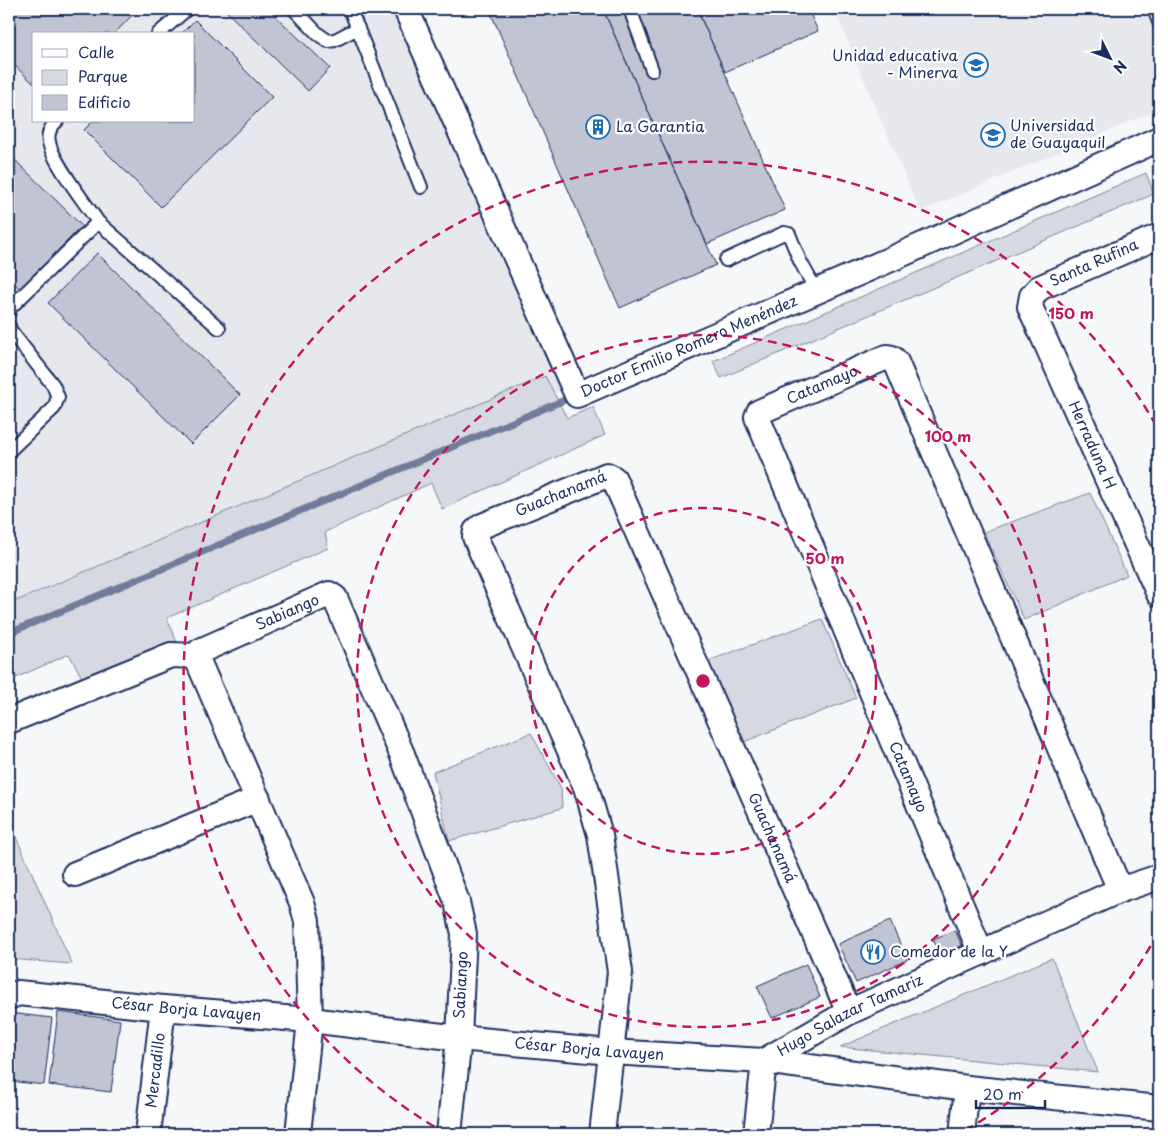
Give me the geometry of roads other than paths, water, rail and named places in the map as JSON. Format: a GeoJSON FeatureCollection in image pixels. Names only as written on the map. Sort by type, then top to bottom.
{"type":"FeatureCollection","features":[{"type":"Feature","properties":{"kind":"street","name":"Doctor Emilio Romero Menéndez"},"geometry":{"type":"LineString","coordinates":[[406,9],[577,395],[816,292],[1159,139]]}},
{"type":"Feature","properties":{"kind":"street","name":"Santa Rufina"},"geometry":{"type":"LineString","coordinates":[[1032,296],[1039,288],[1159,236]]}},
{"type":"Feature","properties":{"kind":"street","name":"Herraduna H"},"geometry":{"type":"LineString","coordinates":[[1032,296],[1030,307],[1159,594]]}},
{"type":"Feature","properties":{"kind":"street","name":"Catamayo"},"geometry":{"type":"LineString","coordinates":[[981,953],[757,417],[759,412],[887,357],[892,358],[896,362],[1120,890]]}},
{"type":"Feature","properties":{"kind":"street","name":"Guachanamá"},"geometry":{"type":"LineString","coordinates":[[611,1052],[620,972],[600,835],[586,787],[475,537],[476,531],[482,526],[607,475],[614,479],[849,1012]]}},
{"type":"Feature","properties":{"kind":"street","name":"Sabiango"},"geometry":{"type":"LineString","coordinates":[[196,656],[200,651],[329,594],[335,598],[402,754],[457,902],[464,934],[458,1038]]}},
{"type":"Feature","properties":{"kind":"street"},"geometry":{"type":"LineString","coordinates":[[9,721],[172,656],[196,656],[302,904],[307,921],[310,1020],[298,1134]]}},
{"type":"Feature","properties":{"kind":"street"},"geometry":{"type":"LineString","coordinates":[[75,874],[258,799]]}},
{"type":"Feature","properties":{"kind":"street","name":"Hugo Salazar Tamariz"},"geometry":{"type":"LineString","coordinates":[[764,1061],[849,1012],[1120,890],[1159,877]]}},
{"type":"Feature","properties":{"kind":"street","name":"César Borja Lavayen"},"geometry":{"type":"LineString","coordinates":[[13,995],[310,1020],[458,1038],[611,1052],[764,1061],[967,1088],[1159,1108]]}},
{"type":"Feature","properties":{"kind":"street","name":"Mercadillo"},"geometry":{"type":"LineString","coordinates":[[148,1134],[162,1008]]}},
{"type":"Feature","properties":{"kind":"street"},"geometry":{"type":"LineString","coordinates":[[449,1134],[458,1038]]}},
{"type":"Feature","properties":{"kind":"street"},"geometry":{"type":"LineString","coordinates":[[602,1134],[611,1052]]}},
{"type":"Feature","properties":{"kind":"street"},"geometry":{"type":"LineString","coordinates":[[756,1134],[764,1061]]}},
{"type":"Feature","properties":{"kind":"street"},"geometry":{"type":"LineString","coordinates":[[962,1134],[967,1088]]}},
{"type":"Feature","properties":{"kind":"lane"},"geometry":{"type":"LineString","coordinates":[[160,32],[186,9]]}},
{"type":"Feature","properties":{"kind":"lane"},"geometry":{"type":"LineString","coordinates":[[294,9],[318,34],[328,41],[335,40],[358,28]]}},
{"type":"Feature","properties":{"kind":"lane"},"geometry":{"type":"LineString","coordinates":[[350,9],[421,187]]}},
{"type":"Feature","properties":{"kind":"lane"},"geometry":{"type":"LineString","coordinates":[[630,9],[652,70]]}},
{"type":"Feature","properties":{"kind":"lane"},"geometry":{"type":"LineString","coordinates":[[1154,9],[1159,22]]}},
{"type":"Feature","properties":{"kind":"lane"},"geometry":{"type":"LineString","coordinates":[[56,122],[51,126],[48,140],[53,155],[98,222],[219,328]]}},
{"type":"Feature","properties":{"kind":"lane"},"geometry":{"type":"LineString","coordinates":[[9,312],[98,222]]}},
{"type":"Feature","properties":{"kind":"lane"},"geometry":{"type":"LineString","coordinates":[[726,260],[784,232],[789,234],[816,292]]}},
{"type":"Feature","properties":{"kind":"lane"},"geometry":{"type":"LineString","coordinates":[[9,326],[10,330],[53,385],[58,397],[54,408],[9,451]]}},
{"type":"Feature","properties":{"kind":"waterway"},"geometry":{"type":"LineString","coordinates":[[9,633],[574,396]]}},
{"type":"Feature","properties":{"kind":"place","name":"Unidad educativa - Minerva"},"geometry":{"type":"Point","coordinates":[976,65]}},
{"type":"Feature","properties":{"kind":"place","name":"La Garantia"},"geometry":{"type":"Point","coordinates":[598,127]}},
{"type":"Feature","properties":{"kind":"place","name":"Universidad de Guayaquil"},"geometry":{"type":"Point","coordinates":[993,135]}},
{"type":"Feature","properties":{"kind":"place","name":"Comedor de la Y"},"geometry":{"type":"Point","coordinates":[873,952]}}]}
